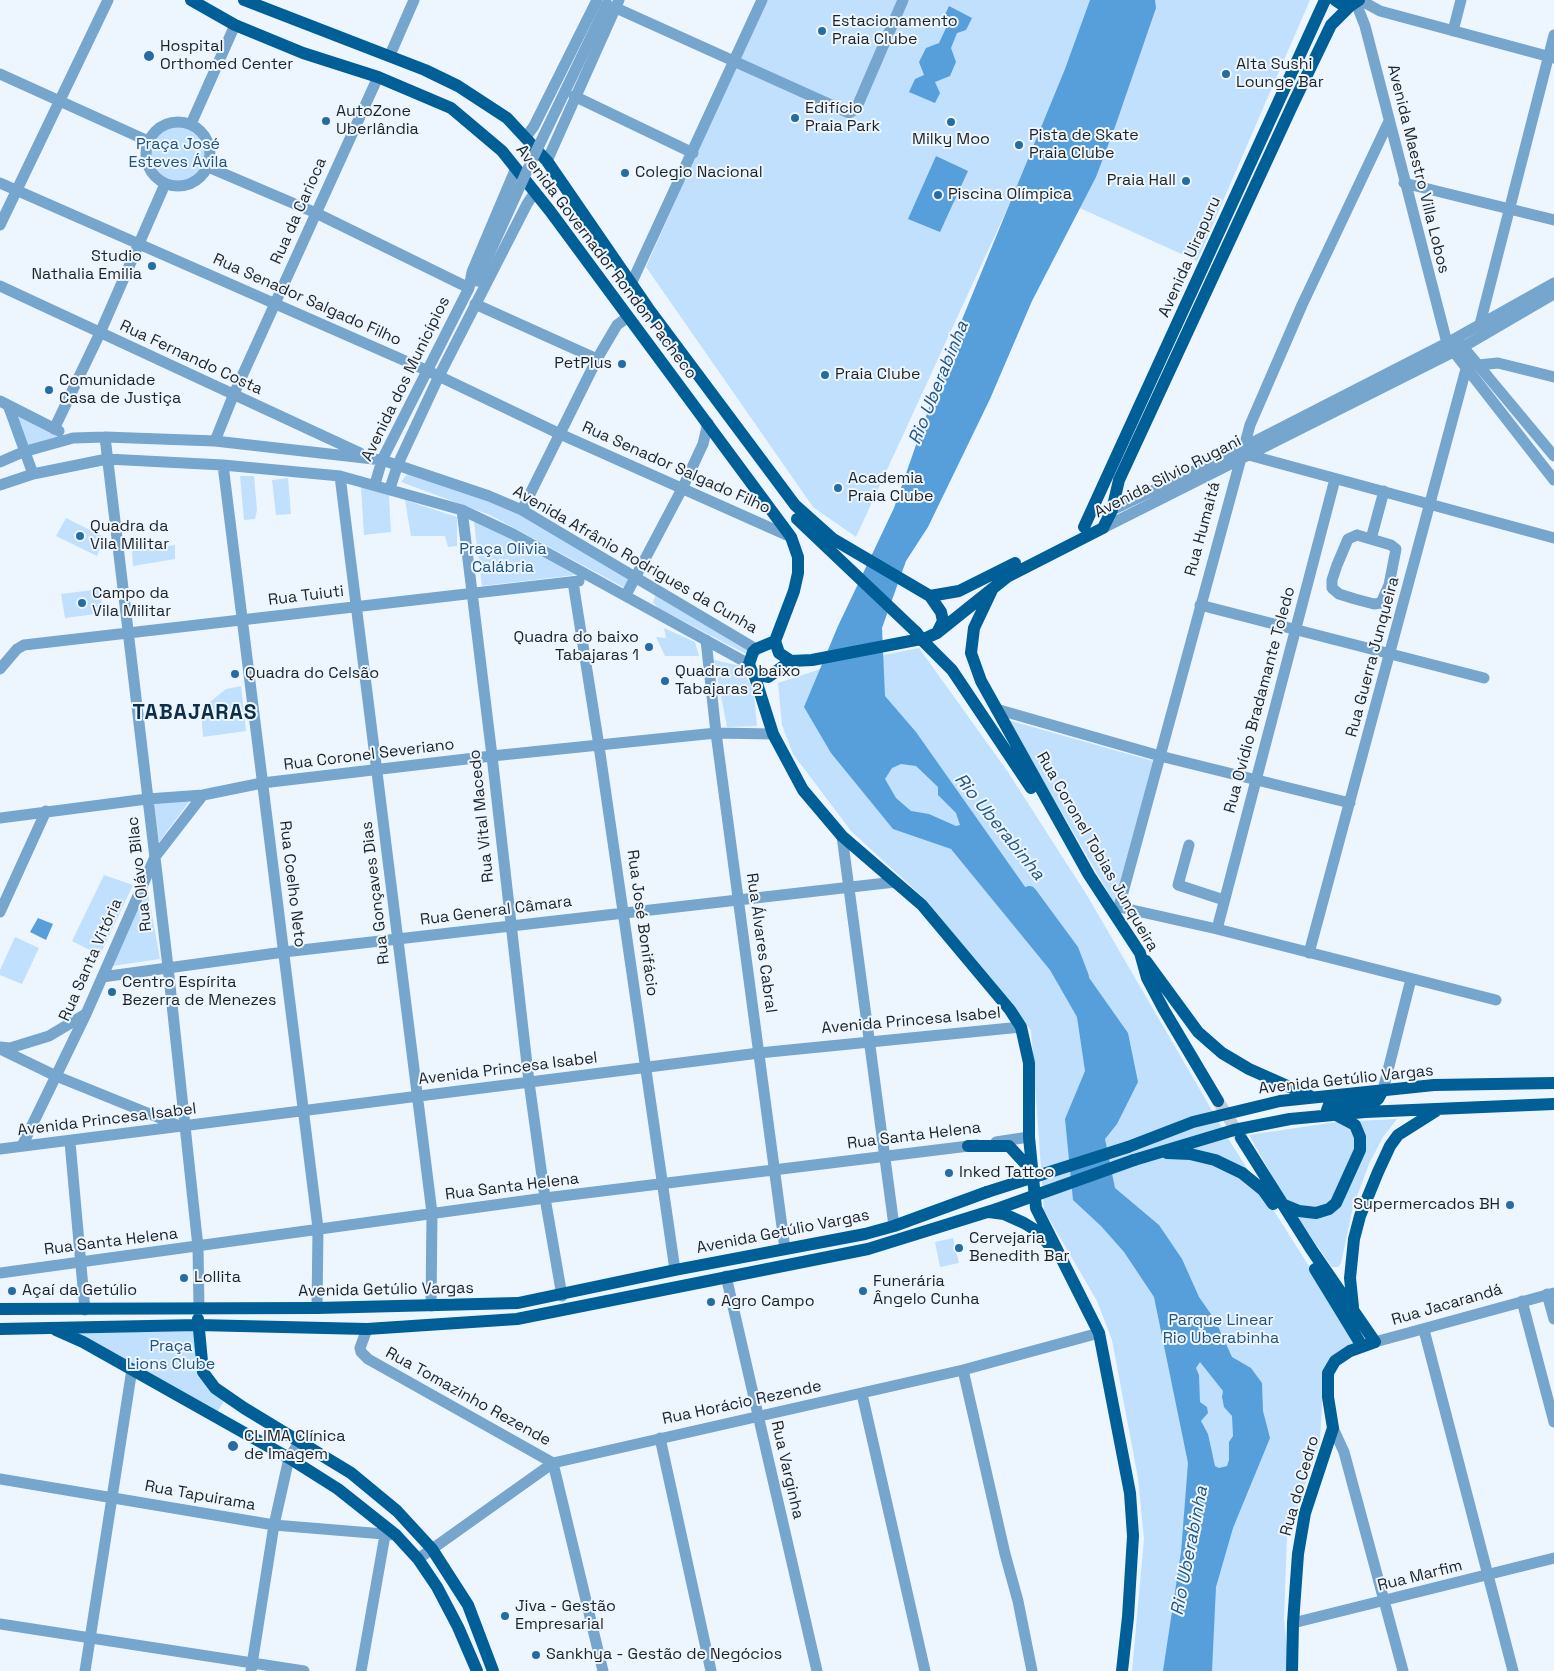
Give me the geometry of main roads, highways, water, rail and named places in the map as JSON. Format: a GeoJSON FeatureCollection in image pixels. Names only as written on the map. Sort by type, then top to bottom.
{"type":"FeatureCollection","features":[{"type":"Feature","properties":{"kind":"main road","name":"Avenida Governador Rondon Pacheco"},"geometry":{"type":"LineString","coordinates":[[191,0],[235,25],[303,52],[378,77],[451,108],[502,151],[535,192],[708,423],[791,537],[798,557],[798,573],[794,591],[775,641]]}},
{"type":"Feature","properties":{"kind":"main road","name":"Avenida Governador Rondon Pacheco"},"geometry":{"type":"LineString","coordinates":[[246,0],[315,29],[390,55],[458,86],[507,118],[547,160],[631,284],[795,505],[833,538],[910,586],[930,596]]}},
{"type":"Feature","properties":{"kind":"main road","name":"Avenida Uirapuru"},"geometry":{"type":"LineString","coordinates":[[1103,528],[1112,510],[1119,480],[1325,0]]}},
{"type":"Feature","properties":{"kind":"main road"},"geometry":{"type":"LineString","coordinates":[[1334,0],[1340,4],[1356,2]]}},
{"type":"Feature","properties":{"kind":"main road","name":"Avenida Uirapuru"},"geometry":{"type":"LineString","coordinates":[[1084,527],[1209,269],[1331,25],[1356,2]]}},
{"type":"Feature","properties":{"kind":"main road"},"geometry":{"type":"LineString","coordinates":[[773,476],[777,492],[800,522],[892,608],[952,670],[1089,875]]}},
{"type":"Feature","properties":{"kind":"main road","name":"Avenida Silvio Rugani"},"geometry":{"type":"LineString","coordinates":[[930,596],[944,595],[975,584],[1084,527],[1112,510]]}},
{"type":"Feature","properties":{"kind":"main road","name":"Avenida Silvio Rugani"},"geometry":{"type":"LineString","coordinates":[[791,661],[812,660],[926,638],[937,634],[994,586],[1050,553],[1103,528]]}},
{"type":"Feature","properties":{"kind":"main road","name":"Rua Coronel Tobias Junqueira"},"geometry":{"type":"LineString","coordinates":[[994,586],[974,628],[971,653],[981,681],[1089,875],[1116,910],[1140,953],[1147,978],[1159,1002],[1218,1101]]}},
{"type":"Feature","properties":{"kind":"main road"},"geometry":{"type":"LineString","coordinates":[[930,596],[941,612],[943,621],[937,634]]}},
{"type":"Feature","properties":{"kind":"main road"},"geometry":{"type":"LineString","coordinates":[[751,669],[768,677],[791,661],[779,653],[775,641],[756,649],[751,669],[773,734],[803,790],[842,836],[922,905],[1010,1010],[1021,1027],[1029,1063],[1029,1137],[1036,1208],[1099,1333],[1130,1493],[1133,1536],[1128,1617],[1122,1671]]}},
{"type":"Feature","properties":{"kind":"main road"},"geometry":{"type":"LineString","coordinates":[[1140,953],[1198,1032],[1222,1053],[1249,1069],[1312,1096]]}},
{"type":"Feature","properties":{"kind":"main road","name":"Avenida Getúlio Vargas"},"geometry":{"type":"LineString","coordinates":[[0,1309],[316,1308],[515,1304],[562,1296],[675,1270],[865,1234],[894,1226],[987,1192],[1224,1113],[1280,1101],[1312,1096],[1434,1085],[1554,1083]]}},
{"type":"Feature","properties":{"kind":"main road"},"geometry":{"type":"LineString","coordinates":[[1282,1204],[1299,1211],[1316,1213],[1329,1209],[1336,1203],[1360,1150],[1360,1137],[1355,1125],[1327,1110],[1329,1105],[1374,1102],[1383,1090]]}},
{"type":"Feature","properties":{"kind":"main road","name":"Avenida Getúlio Vargas"},"geometry":{"type":"LineString","coordinates":[[0,1331],[30,1328],[198,1325],[366,1329],[517,1319],[868,1249],[993,1210],[1155,1153],[1234,1130],[1290,1119],[1334,1115],[1554,1104]]}},
{"type":"Feature","properties":{"kind":"main road"},"geometry":{"type":"LineString","coordinates":[[1353,1307],[1350,1278],[1354,1239],[1360,1216],[1378,1172],[1390,1146],[1398,1135],[1439,1110]]}},
{"type":"Feature","properties":{"kind":"main road"},"geometry":{"type":"LineString","coordinates":[[1241,1138],[1282,1204],[1353,1307]]}},
{"type":"Feature","properties":{"kind":"main road"},"geometry":{"type":"LineString","coordinates":[[968,1146],[1009,1146],[1032,1171]]}},
{"type":"Feature","properties":{"kind":"main road"},"geometry":{"type":"LineString","coordinates":[[1155,1153],[1190,1154],[1215,1160],[1242,1173],[1263,1190],[1315,1269],[1356,1348]]}},
{"type":"Feature","properties":{"kind":"main road"},"geometry":{"type":"LineString","coordinates":[[993,1210],[1014,1218],[1037,1231],[1065,1265]]}},
{"type":"Feature","properties":{"kind":"main road"},"geometry":{"type":"LineString","coordinates":[[865,1234],[868,1249]]}},
{"type":"Feature","properties":{"kind":"main road"},"geometry":{"type":"LineString","coordinates":[[599,1286],[604,1301]]}},
{"type":"Feature","properties":{"kind":"main road"},"geometry":{"type":"LineString","coordinates":[[515,1304],[517,1319]]}},
{"type":"Feature","properties":{"kind":"main road","name":"Rua Jacarandá"},"geometry":{"type":"LineString","coordinates":[[1353,1307],[1375,1342],[1356,1348]]}},
{"type":"Feature","properties":{"kind":"main road"},"geometry":{"type":"LineString","coordinates":[[198,1309],[203,1372],[215,1388],[244,1408],[351,1473],[391,1506],[432,1549],[468,1605],[493,1671]]}},
{"type":"Feature","properties":{"kind":"main road"},"geometry":{"type":"LineString","coordinates":[[30,1328],[35,1316],[48,1310]]}},
{"type":"Feature","properties":{"kind":"main road"},"geometry":{"type":"LineString","coordinates":[[50,1328],[83,1342],[132,1369],[289,1458],[338,1489],[418,1559],[437,1587],[458,1626],[477,1671]]}},
{"type":"Feature","properties":{"kind":"main road","name":"Rua do Cedro"},"geometry":{"type":"LineString","coordinates":[[1292,1671],[1298,1554],[1305,1513],[1334,1428],[1328,1397],[1328,1374],[1335,1361],[1356,1348]]}},
{"type":"Feature","properties":{"kind":"water"},"geometry":{"type":"Polygon","coordinates":[[[1090,0],[1155,0],[1156,8],[1096,177],[1032,301],[990,399],[928,527],[906,561],[882,628],[885,696],[916,732],[1128,1033],[1138,1082],[1117,1124],[1105,1139],[1115,1188],[1159,1225],[1182,1259],[1199,1297],[1215,1320],[1232,1357],[1251,1368],[1262,1383],[1263,1411],[1270,1438],[1233,1528],[1216,1587],[1212,1671],[1163,1671],[1181,1552],[1188,1463],[1154,1297],[1124,1252],[1101,1226],[1073,1200],[1065,1119],[1085,1071],[1077,1017],[1050,970],[951,849],[893,829],[831,753],[804,707],[838,626],[894,508],[947,356],[1065,69],[1090,0]],[[901,764],[892,768],[885,779],[896,798],[911,811],[929,814],[956,826],[960,825],[956,813],[938,795],[938,787],[916,766],[901,764]],[[1200,1362],[1196,1368],[1199,1375],[1200,1402],[1207,1407],[1208,1413],[1201,1421],[1208,1434],[1215,1466],[1219,1468],[1227,1466],[1229,1460],[1229,1442],[1233,1436],[1232,1416],[1224,1407],[1223,1391],[1200,1362]]]}},
{"type":"Feature","properties":{"kind":"water"},"geometry":{"type":"Polygon","coordinates":[[[949,6],[972,18],[966,30],[957,33],[951,48],[956,62],[950,76],[935,82],[940,93],[935,103],[909,92],[915,79],[924,75],[919,62],[926,48],[939,43],[946,28],[943,19],[949,6]]]}},
{"type":"Feature","properties":{"kind":"water","name":"Piscina Olímpica"},"geometry":{"type":"Polygon","coordinates":[[[936,156],[968,171],[940,232],[908,219],[936,156]]]}},
{"type":"Feature","properties":{"kind":"water"},"geometry":{"type":"Polygon","coordinates":[[[38,918],[53,924],[46,940],[30,932],[38,918]]]}},
{"type":"Feature","properties":{"kind":"waterway","name":"Rio Uberabinha"},"geometry":{"type":"LineString","coordinates":[[1029,894],[1071,951],[1081,977]]}},
{"type":"Feature","properties":{"kind":"tunnel"},"geometry":{"type":"LineString","coordinates":[[1218,1101],[1241,1138]]}},
{"type":"Feature","properties":{"kind":"place","name":"Estacionamento Praia Clube"},"geometry":{"type":"Point","coordinates":[822,31]}},
{"type":"Feature","properties":{"kind":"place","name":"Hospital Orthomed Center"},"geometry":{"type":"Point","coordinates":[149,56]}},
{"type":"Feature","properties":{"kind":"place","name":"Alta Sushi Lounge Bar"},"geometry":{"type":"Point","coordinates":[1226,74]}},
{"type":"Feature","properties":{"kind":"place","name":"Edifício Praia Park"},"geometry":{"type":"Point","coordinates":[795,118]}},
{"type":"Feature","properties":{"kind":"place","name":"AutoZone Uberlândia"},"geometry":{"type":"Point","coordinates":[326,121]}},
{"type":"Feature","properties":{"kind":"place","name":"Milky Moo"},"geometry":{"type":"Point","coordinates":[951,122]}},
{"type":"Feature","properties":{"kind":"place","name":"Pista de Skate Praia Clube"},"geometry":{"type":"Point","coordinates":[1019,145]}},
{"type":"Feature","properties":{"kind":"place","name":"Colegio Nacional"},"geometry":{"type":"Point","coordinates":[625,173]}},
{"type":"Feature","properties":{"kind":"place","name":"Praia Hall"},"geometry":{"type":"Point","coordinates":[1186,181]}},
{"type":"Feature","properties":{"kind":"place","name":"Piscina Olímpica"},"geometry":{"type":"Point","coordinates":[938,195]}},
{"type":"Feature","properties":{"kind":"place","name":"Studio Nathalia Emilia"},"geometry":{"type":"Point","coordinates":[152,266]}},
{"type":"Feature","properties":{"kind":"place","name":"PetPlus"},"geometry":{"type":"Point","coordinates":[622,364]}},
{"type":"Feature","properties":{"kind":"place","name":"Praia Clube"},"geometry":{"type":"Point","coordinates":[825,375]}},
{"type":"Feature","properties":{"kind":"place","name":"Comunidade Casa de Justiça"},"geometry":{"type":"Point","coordinates":[49,390]}},
{"type":"Feature","properties":{"kind":"place","name":"Academia Praia Clube"},"geometry":{"type":"Point","coordinates":[838,488]}},
{"type":"Feature","properties":{"kind":"place","name":"Quadra da Vila Militar"},"geometry":{"type":"Point","coordinates":[80,536]}},
{"type":"Feature","properties":{"kind":"place","name":"Campo da Vila Militar"},"geometry":{"type":"Point","coordinates":[82,603]}},
{"type":"Feature","properties":{"kind":"place","name":"Quadra do baixo Tabajaras 1"},"geometry":{"type":"Point","coordinates":[649,647]}},
{"type":"Feature","properties":{"kind":"place","name":"Quadra do Celsão"},"geometry":{"type":"Point","coordinates":[235,674]}},
{"type":"Feature","properties":{"kind":"place","name":"Quadra do baixo Tabajaras 2"},"geometry":{"type":"Point","coordinates":[665,681]}},
{"type":"Feature","properties":{"kind":"place","name":"Centro Espírita Bezerra de Menezes"},"geometry":{"type":"Point","coordinates":[112,992]}},
{"type":"Feature","properties":{"kind":"place","name":"Inked Tattoo"},"geometry":{"type":"Point","coordinates":[949,1173]}},
{"type":"Feature","properties":{"kind":"place","name":"Supermercados BH"},"geometry":{"type":"Point","coordinates":[1510,1205]}},
{"type":"Feature","properties":{"kind":"place","name":"Cervejaria Benedith Bar"},"geometry":{"type":"Point","coordinates":[959,1248]}},
{"type":"Feature","properties":{"kind":"place","name":"Lollita"},"geometry":{"type":"Point","coordinates":[184,1278]}},
{"type":"Feature","properties":{"kind":"place","name":"Açaí da Getúlio"},"geometry":{"type":"Point","coordinates":[12,1291]}},
{"type":"Feature","properties":{"kind":"place","name":"Funerária Ângelo Cunha"},"geometry":{"type":"Point","coordinates":[863,1291]}},
{"type":"Feature","properties":{"kind":"place","name":"Agro Campo"},"geometry":{"type":"Point","coordinates":[711,1302]}},
{"type":"Feature","properties":{"kind":"place","name":"CLIMA Clínica de Imagem"},"geometry":{"type":"Point","coordinates":[233,1446]}},
{"type":"Feature","properties":{"kind":"place","name":"Jiva - Gestão Empresarial"},"geometry":{"type":"Point","coordinates":[505,1616]}},
{"type":"Feature","properties":{"kind":"place","name":"Sankhya - Gestão de Negócios"},"geometry":{"type":"Point","coordinates":[536,1655]}},
{"type":"Feature","properties":{"kind":"district","name":"TABAJARAS"},"geometry":{"type":"Point","coordinates":[195,713]}},
{"type":"Feature","properties":{"kind":"park label","name":"Praça José Esteves Ávila"},"geometry":{"type":"Point","coordinates":[178,154]}},
{"type":"Feature","properties":{"kind":"park label","name":"Praça Olivia Calábria"},"geometry":{"type":"Point","coordinates":[503,559]}},
{"type":"Feature","properties":{"kind":"park label","name":"Parque Linear Rio Uberabinha"},"geometry":{"type":"Point","coordinates":[1221,1330]}},
{"type":"Feature","properties":{"kind":"park label","name":"Praça Lions Clube"},"geometry":{"type":"Point","coordinates":[171,1356]}}]}
